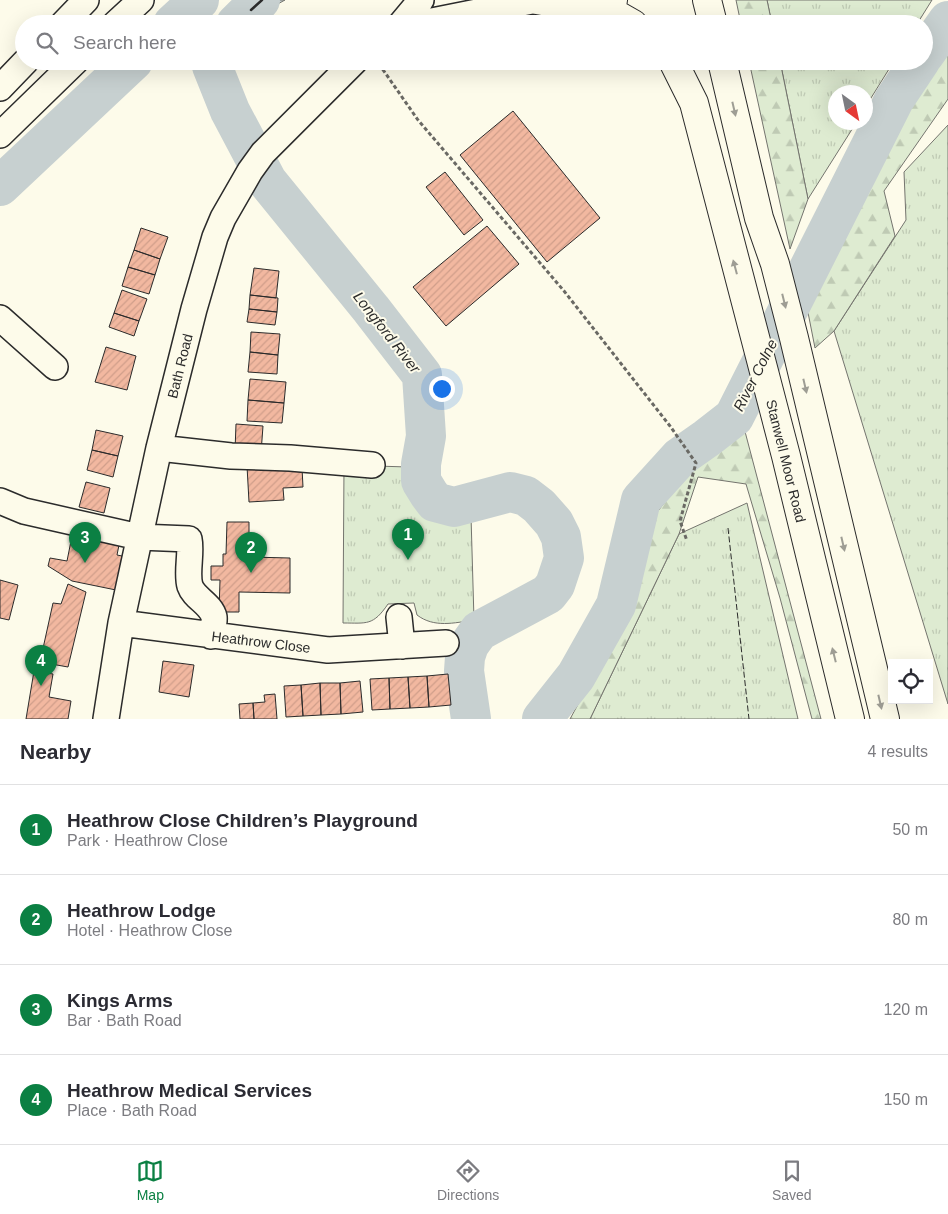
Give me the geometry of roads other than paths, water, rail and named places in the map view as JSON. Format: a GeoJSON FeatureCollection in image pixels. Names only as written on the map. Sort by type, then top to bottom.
{"type":"FeatureCollection","features":[{"type":"Feature","properties":{"kind":"main road"},"geometry":{"type":"LineString","coordinates":[[537,0],[574,5],[606,2],[622,15]]}},
{"type":"Feature","properties":{"kind":"main road"},"geometry":{"type":"LineString","coordinates":[[707,0],[711,15]]}},
{"type":"Feature","properties":{"kind":"main road","name":"Stanwell Moor Road"},"geometry":{"type":"LineString","coordinates":[[678,70],[694,103],[850,719]]}},
{"type":"Feature","properties":{"kind":"main road"},"geometry":{"type":"LineString","coordinates":[[724,70],[760,218],[775,264],[794,338],[885,719]]}},
{"type":"Feature","properties":{"kind":"street"},"geometry":{"type":"LineString","coordinates":[[72,15],[86,0]]}},
{"type":"Feature","properties":{"kind":"street"},"geometry":{"type":"LineString","coordinates":[[125,15],[141,0]]}},
{"type":"Feature","properties":{"kind":"street"},"geometry":{"type":"LineString","coordinates":[[408,15],[420,0]]}},
{"type":"Feature","properties":{"kind":"street"},"geometry":{"type":"LineString","coordinates":[[462,15],[537,0]]}},
{"type":"Feature","properties":{"kind":"street"},"geometry":{"type":"LineString","coordinates":[[0,88],[17,70]]}},
{"type":"Feature","properties":{"kind":"street"},"geometry":{"type":"LineString","coordinates":[[0,135],[67,70]]}},
{"type":"Feature","properties":{"kind":"street","name":"Bath Road"},"geometry":{"type":"LineString","coordinates":[[106,719],[121,623],[159,448],[194,309],[215,237],[223,218],[250,171],[271,144],[346,70]]}},
{"type":"Feature","properties":{"kind":"street"},"geometry":{"type":"LineString","coordinates":[[0,318],[56,367]]}},
{"type":"Feature","properties":{"kind":"street"},"geometry":{"type":"LineString","coordinates":[[159,448],[230,456],[290,458],[372,465]]}},
{"type":"Feature","properties":{"kind":"street"},"geometry":{"type":"LineString","coordinates":[[0,501],[24,511],[139,537],[189,539],[191,548],[190,586],[210,609],[214,617],[211,636]]}},
{"type":"Feature","properties":{"kind":"street"},"geometry":{"type":"LineString","coordinates":[[399,617],[402,646]]}},
{"type":"Feature","properties":{"kind":"street","name":"Heathrow Close"},"geometry":{"type":"LineString","coordinates":[[121,623],[328,650],[446,643]]}},
{"type":"Feature","properties":{"kind":"water"},"geometry":{"type":"Polygon","coordinates":[[[240,0],[285,0],[258,15],[255,15],[240,0]]]}},
{"type":"Feature","properties":{"kind":"waterway"},"geometry":{"type":"LineString","coordinates":[[183,15],[199,0]]}},
{"type":"Feature","properties":{"kind":"waterway","name":"Longford River"},"geometry":{"type":"LineString","coordinates":[[245,15],[260,0]]}},
{"type":"Feature","properties":{"kind":"waterway","name":"River Colne"},"geometry":{"type":"LineString","coordinates":[[933,42],[948,21]]}},
{"type":"Feature","properties":{"kind":"waterway"},"geometry":{"type":"LineString","coordinates":[[0,186],[123,70]]}},
{"type":"Feature","properties":{"kind":"waterway","name":"Longford River"},"geometry":{"type":"LineString","coordinates":[[214,70],[230,111],[267,181],[422,375],[426,436],[421,464],[421,481],[429,494],[435,502],[454,507],[510,492],[526,496],[539,506],[554,523],[561,537],[564,558],[555,585],[548,594],[479,631],[469,645],[465,657],[464,671],[471,719]]}},
{"type":"Feature","properties":{"kind":"waterway","name":"River Colne"},"geometry":{"type":"LineString","coordinates":[[542,719],[576,676],[616,605],[641,500],[680,457],[734,417],[894,100],[914,70]]}},
{"type":"Feature","properties":{"kind":"place","name":"Heathrow Close Children’s Playground"},"geometry":{"type":"Point","coordinates":[408,560]}},
{"type":"Feature","properties":{"kind":"place","name":"Kings Arms"},"geometry":{"type":"Point","coordinates":[85,563]}},
{"type":"Feature","properties":{"kind":"place","name":"Heathrow Lodge"},"geometry":{"type":"Point","coordinates":[251,573]}},
{"type":"Feature","properties":{"kind":"place","name":"Heathrow Medical Services"},"geometry":{"type":"Point","coordinates":[41,686]}}]}
